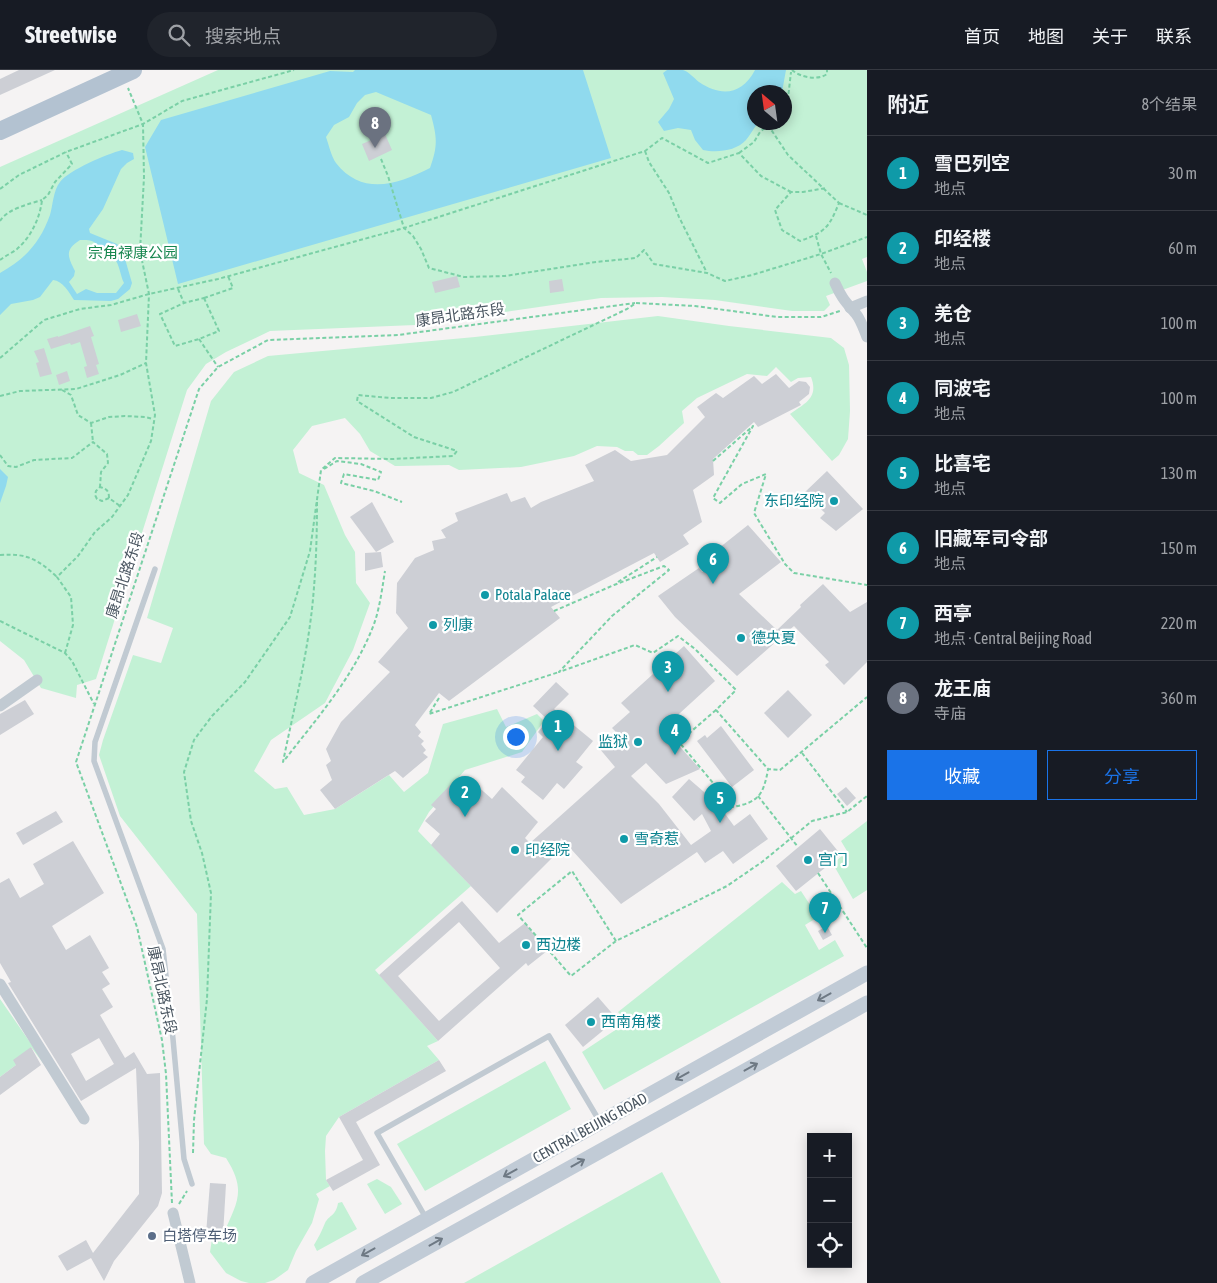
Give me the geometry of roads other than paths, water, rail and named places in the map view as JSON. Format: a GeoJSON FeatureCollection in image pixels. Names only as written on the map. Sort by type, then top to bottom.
{"type":"FeatureCollection","features":[{"type":"Feature","properties":{"kind":"main road"},"geometry":{"type":"LineString","coordinates":[[0,130],[128,72]]}},
{"type":"Feature","properties":{"kind":"main road","name":"CENTRAL BEIJING ROAD"},"geometry":{"type":"LineString","coordinates":[[313,1283],[867,974]]}},
{"type":"Feature","properties":{"kind":"main road","name":"CENTRAL BEIJING ROAD"},"geometry":{"type":"LineString","coordinates":[[363,1283],[867,1003]]}},
{"type":"Feature","properties":{"kind":"street"},"geometry":{"type":"LineString","coordinates":[[835,281],[840,295],[857,315],[867,337]]}},
{"type":"Feature","properties":{"kind":"street"},"geometry":{"type":"LineString","coordinates":[[850,308],[867,301]]}},
{"type":"Feature","properties":{"kind":"street"},"geometry":{"type":"LineString","coordinates":[[0,706],[37,680]]}},
{"type":"Feature","properties":{"kind":"street"},"geometry":{"type":"LineString","coordinates":[[0,984],[84,1119]]}},
{"type":"Feature","properties":{"kind":"street"},"geometry":{"type":"LineString","coordinates":[[173,1212],[190,1283]]}},
{"type":"Feature","properties":{"kind":"lane"},"geometry":{"type":"LineString","coordinates":[[155,569],[95,742],[94,762],[163,949],[184,1159],[192,1184]]}},
{"type":"Feature","properties":{"kind":"lane"},"geometry":{"type":"LineString","coordinates":[[427,1220],[377,1133],[549,1036],[600,1122]]}},
{"type":"Feature","properties":{"kind":"water"},"geometry":{"type":"Polygon","coordinates":[[[355,70],[583,70],[611,158],[178,284],[145,147],[161,120],[330,71],[353,72],[355,70]],[[376,92],[365,95],[357,103],[349,117],[334,125],[326,137],[331,154],[336,163],[346,173],[368,184],[393,183],[418,174],[430,168],[434,154],[436,142],[431,115],[376,92]]]}},
{"type":"Feature","properties":{"kind":"water"},"geometry":{"type":"Polygon","coordinates":[[[667,70],[683,70],[707,87],[715,90],[730,91],[744,85],[755,70],[786,70],[783,85],[747,85],[747,130],[753,130],[746,140],[737,147],[714,151],[703,150],[695,140],[691,130],[678,128],[664,131],[658,122],[669,109],[674,99],[663,73],[667,70]]]}},
{"type":"Feature","properties":{"kind":"water"},"geometry":{"type":"Polygon","coordinates":[[[122,150],[133,153],[134,159],[121,169],[103,209],[89,229],[90,233],[117,244],[123,252],[132,283],[130,289],[118,299],[111,301],[74,300],[63,285],[53,280],[40,297],[11,304],[0,315],[0,273],[24,256],[36,242],[50,215],[60,182],[71,172],[122,150]],[[80,240],[71,247],[69,254],[75,271],[74,276],[69,282],[77,294],[86,289],[97,293],[116,293],[124,283],[116,261],[96,243],[80,240]]]}},
{"type":"Feature","properties":{"kind":"water"},"geometry":{"type":"Polygon","coordinates":[[[0,469],[8,477],[0,503],[0,469]]]}},
{"type":"Feature","properties":{"kind":"place","name":"龙王庙"},"geometry":{"type":"Point","coordinates":[375,148]}},
{"type":"Feature","properties":{"kind":"place","name":"东印经院"},"geometry":{"type":"Point","coordinates":[834,501]}},
{"type":"Feature","properties":{"kind":"place","name":"旧藏军司令部"},"geometry":{"type":"Point","coordinates":[713,584]}},
{"type":"Feature","properties":{"kind":"place","name":"Potala Palace"},"geometry":{"type":"Point","coordinates":[485,595]}},
{"type":"Feature","properties":{"kind":"place","name":"列康"},"geometry":{"type":"Point","coordinates":[433,625]}},
{"type":"Feature","properties":{"kind":"place","name":"德央夏"},"geometry":{"type":"Point","coordinates":[741,638]}},
{"type":"Feature","properties":{"kind":"place","name":"羌仓"},"geometry":{"type":"Point","coordinates":[668,692]}},
{"type":"Feature","properties":{"kind":"place","name":"监狱"},"geometry":{"type":"Point","coordinates":[638,742]}},
{"type":"Feature","properties":{"kind":"place","name":"雪巴列空"},"geometry":{"type":"Point","coordinates":[558,751]}},
{"type":"Feature","properties":{"kind":"place","name":"同波宅"},"geometry":{"type":"Point","coordinates":[675,755]}},
{"type":"Feature","properties":{"kind":"place","name":"印经楼"},"geometry":{"type":"Point","coordinates":[465,817]}},
{"type":"Feature","properties":{"kind":"place","name":"比喜宅"},"geometry":{"type":"Point","coordinates":[720,823]}},
{"type":"Feature","properties":{"kind":"place","name":"雪奇惹"},"geometry":{"type":"Point","coordinates":[624,839]}},
{"type":"Feature","properties":{"kind":"place","name":"印经院"},"geometry":{"type":"Point","coordinates":[515,850]}},
{"type":"Feature","properties":{"kind":"place","name":"宫门"},"geometry":{"type":"Point","coordinates":[808,860]}},
{"type":"Feature","properties":{"kind":"place","name":"西亭"},"geometry":{"type":"Point","coordinates":[825,933]}},
{"type":"Feature","properties":{"kind":"place","name":"西边楼"},"geometry":{"type":"Point","coordinates":[526,945]}},
{"type":"Feature","properties":{"kind":"place","name":"西南角楼"},"geometry":{"type":"Point","coordinates":[591,1022]}},
{"type":"Feature","properties":{"kind":"place","name":"白塔停车场"},"geometry":{"type":"Point","coordinates":[152,1236]}},
{"type":"Feature","properties":{"kind":"park label","name":"宗角禄康公园"},"geometry":{"type":"Point","coordinates":[133,253]}}]}
